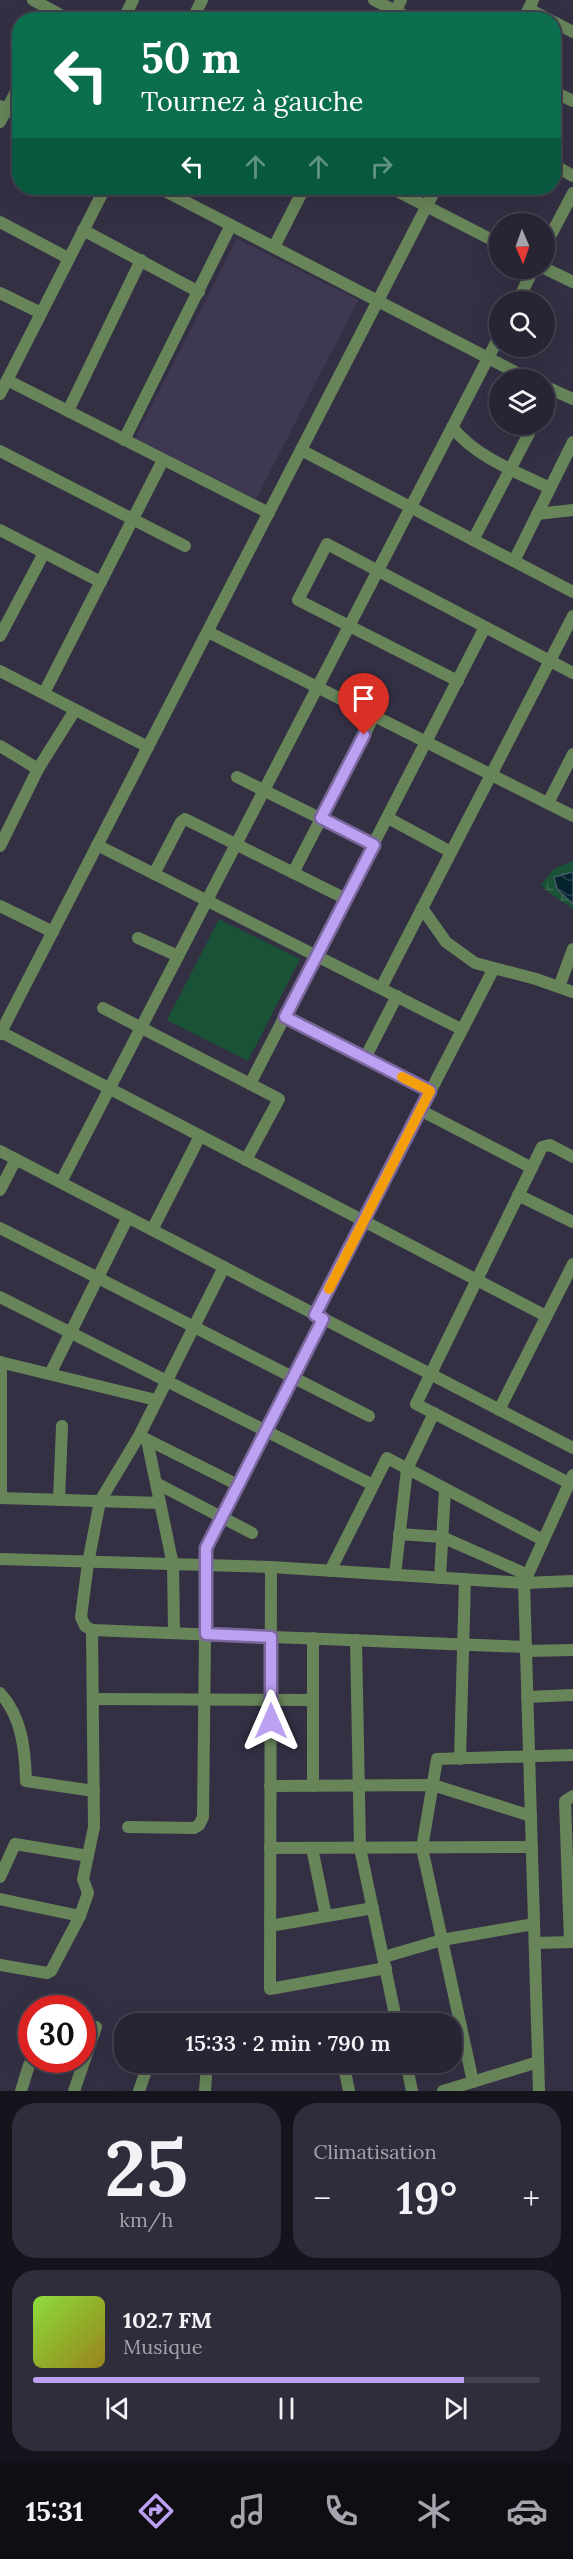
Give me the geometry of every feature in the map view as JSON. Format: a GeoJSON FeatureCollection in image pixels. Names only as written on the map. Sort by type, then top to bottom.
{"type":"FeatureCollection","features":[{"type":"Feature","properties":{"kind":"street"},"geometry":{"type":"LineString","coordinates":[[33,0],[49,12]]}},
{"type":"Feature","properties":{"kind":"street"},"geometry":{"type":"LineString","coordinates":[[374,0],[395,10]]}},
{"type":"Feature","properties":{"kind":"street"},"geometry":{"type":"LineString","coordinates":[[0,122],[3,107],[12,95]]}},
{"type":"Feature","properties":{"kind":"street"},"geometry":{"type":"LineString","coordinates":[[555,231],[569,210],[573,193]]}},
{"type":"Feature","properties":{"kind":"street"},"geometry":{"type":"LineString","coordinates":[[0,394],[101,195]]}},
{"type":"Feature","properties":{"kind":"street"},"geometry":{"type":"LineString","coordinates":[[173,195],[509,369]]}},
{"type":"Feature","properties":{"kind":"street"},"geometry":{"type":"LineString","coordinates":[[274,247],[300,195]]}},
{"type":"Feature","properties":{"kind":"street"},"geometry":{"type":"LineString","coordinates":[[405,195],[489,238]]}},
{"type":"Feature","properties":{"kind":"street"},"geometry":{"type":"LineString","coordinates":[[432,195],[0,1033],[546,1316]]}},
{"type":"Feature","properties":{"kind":"street"},"geometry":{"type":"LineString","coordinates":[[0,222],[68,258]]}},
{"type":"Feature","properties":{"kind":"street"},"geometry":{"type":"LineString","coordinates":[[124,440],[231,225]]}},
{"type":"Feature","properties":{"kind":"street"},"geometry":{"type":"LineString","coordinates":[[83,230],[199,292]]}},
{"type":"Feature","properties":{"kind":"street"},"geometry":{"type":"LineString","coordinates":[[68,411],[141,260]]}},
{"type":"Feature","properties":{"kind":"street"},"geometry":{"type":"LineString","coordinates":[[555,273],[573,282]]}},
{"type":"Feature","properties":{"kind":"street"},"geometry":{"type":"LineString","coordinates":[[0,293],[41,314]]}},
{"type":"Feature","properties":{"kind":"street"},"geometry":{"type":"LineString","coordinates":[[61,1182],[489,354]]}},
{"type":"Feature","properties":{"kind":"street"},"geometry":{"type":"LineString","coordinates":[[7,380],[269,513]]}},
{"type":"Feature","properties":{"kind":"street"},"geometry":{"type":"LineString","coordinates":[[555,391],[573,399]]}},
{"type":"Feature","properties":{"kind":"street"},"geometry":{"type":"LineString","coordinates":[[452,427],[465,443],[550,488]]}},
{"type":"Feature","properties":{"kind":"street"},"geometry":{"type":"LineString","coordinates":[[473,540],[528,435]]}},
{"type":"Feature","properties":{"kind":"street"},"geometry":{"type":"LineString","coordinates":[[514,561],[573,442]]}},
{"type":"Feature","properties":{"kind":"street"},"geometry":{"type":"LineString","coordinates":[[301,450],[573,592]]}},
{"type":"Feature","properties":{"kind":"street"},"geometry":{"type":"LineString","coordinates":[[0,451],[185,546]]}},
{"type":"Feature","properties":{"kind":"street"},"geometry":{"type":"LineString","coordinates":[[44,693],[163,460]]}},
{"type":"Feature","properties":{"kind":"street"},"geometry":{"type":"LineString","coordinates":[[537,514],[573,510]]}},
{"type":"Feature","properties":{"kind":"street"},"geometry":{"type":"LineString","coordinates":[[0,530],[101,582]]}},
{"type":"Feature","properties":{"kind":"street"},"geometry":{"type":"LineString","coordinates":[[458,681],[302,603],[298,596],[327,544],[573,673]]}},
{"type":"Feature","properties":{"kind":"street"},"geometry":{"type":"LineString","coordinates":[[0,636],[44,553]]}},
{"type":"Feature","properties":{"kind":"street"},"geometry":{"type":"LineString","coordinates":[[381,988],[573,616]]}},
{"type":"Feature","properties":{"kind":"street"},"geometry":{"type":"LineString","coordinates":[[250,1084],[485,627]]}},
{"type":"Feature","properties":{"kind":"street"},"geometry":{"type":"LineString","coordinates":[[208,632],[318,685],[573,816]]}},
{"type":"Feature","properties":{"kind":"street"},"geometry":{"type":"LineString","coordinates":[[0,670],[148,747]]}},
{"type":"Feature","properties":{"kind":"street"},"geometry":{"type":"LineString","coordinates":[[0,846],[38,769],[75,710]]}},
{"type":"Feature","properties":{"kind":"street"},"geometry":{"type":"LineString","coordinates":[[293,873],[375,714]]}},
{"type":"Feature","properties":{"kind":"street"},"geometry":{"type":"LineString","coordinates":[[0,746],[38,769]]}},
{"type":"Feature","properties":{"kind":"street"},"geometry":{"type":"LineString","coordinates":[[549,803],[573,754]]}},
{"type":"Feature","properties":{"kind":"street"},"geometry":{"type":"LineString","coordinates":[[237,777],[374,845]]}},
{"type":"Feature","properties":{"kind":"street"},"geometry":{"type":"LineString","coordinates":[[388,818],[451,852]]}},
{"type":"Feature","properties":{"kind":"street"},"geometry":{"type":"LineString","coordinates":[[154,874],[181,822],[185,819],[346,899]]}},
{"type":"Feature","properties":{"kind":"street"},"geometry":{"type":"LineString","coordinates":[[97,845],[461,1029]]}},
{"type":"Feature","properties":{"kind":"street"},"geometry":{"type":"LineString","coordinates":[[0,906],[53,932]]}},
{"type":"Feature","properties":{"kind":"street"},"geometry":{"type":"LineString","coordinates":[[422,908],[446,942],[475,963],[573,992]]}},
{"type":"Feature","properties":{"kind":"street"},"geometry":{"type":"LineString","coordinates":[[138,938],[178,956]]}},
{"type":"Feature","properties":{"kind":"street"},"geometry":{"type":"LineString","coordinates":[[559,987],[573,949]]}},
{"type":"Feature","properties":{"kind":"street"},"geometry":{"type":"LineString","coordinates":[[128,1827],[194,1828],[199,1825],[203,1817],[206,1548],[293,1377],[363,1221],[493,970]]}},
{"type":"Feature","properties":{"kind":"street"},"geometry":{"type":"LineString","coordinates":[[365,1058],[396,996]]}},
{"type":"Feature","properties":{"kind":"street"},"geometry":{"type":"LineString","coordinates":[[103,1008],[279,1099],[246,1160]]}},
{"type":"Feature","properties":{"kind":"street"},"geometry":{"type":"LineString","coordinates":[[285,1017],[430,1091]]}},
{"type":"Feature","properties":{"kind":"street"},"geometry":{"type":"LineString","coordinates":[[420,1110],[532,1168]]}},
{"type":"Feature","properties":{"kind":"street"},"geometry":{"type":"LineString","coordinates":[[152,1230],[200,1136]]}},
{"type":"Feature","properties":{"kind":"street"},"geometry":{"type":"LineString","coordinates":[[539,2091],[527,1696],[526,1579],[571,1479],[416,1404],[545,1144],[573,1157]]}},
{"type":"Feature","properties":{"kind":"street"},"geometry":{"type":"LineString","coordinates":[[0,1151],[573,1448]]}},
{"type":"Feature","properties":{"kind":"street"},"geometry":{"type":"LineString","coordinates":[[0,1190],[16,1159]]}},
{"type":"Feature","properties":{"kind":"street"},"geometry":{"type":"LineString","coordinates":[[518,1195],[573,1222]]}},
{"type":"Feature","properties":{"kind":"street"},"geometry":{"type":"LineString","coordinates":[[50,1374],[128,1217]]}},
{"type":"Feature","properties":{"kind":"street"},"geometry":{"type":"LineString","coordinates":[[0,1228],[369,1416]]}},
{"type":"Feature","properties":{"kind":"street"},"geometry":{"type":"LineString","coordinates":[[499,1410],[546,1316],[569,1283],[573,1264]]}},
{"type":"Feature","properties":{"kind":"street"},"geometry":{"type":"LineString","coordinates":[[224,1267],[156,1400],[143,1438],[100,1501],[88,1563],[81,1617],[85,1626],[92,1630],[573,1650]]}},
{"type":"Feature","properties":{"kind":"street"},"geometry":{"type":"LineString","coordinates":[[0,1297],[373,1485]]}},
{"type":"Feature","properties":{"kind":"street"},"geometry":{"type":"LineString","coordinates":[[156,1400],[1,1362],[0,1498],[160,1503]]}},
{"type":"Feature","properties":{"kind":"street"},"geometry":{"type":"LineString","coordinates":[[395,1575],[407,1469],[434,1413]]}},
{"type":"Feature","properties":{"kind":"street"},"geometry":{"type":"LineString","coordinates":[[59,1500],[62,1426]]}},
{"type":"Feature","properties":{"kind":"street"},"geometry":{"type":"LineString","coordinates":[[143,1438],[156,1483],[173,1565],[174,1633]]}},
{"type":"Feature","properties":{"kind":"street"},"geometry":{"type":"LineString","coordinates":[[143,1438],[238,1485]]}},
{"type":"Feature","properties":{"kind":"street"},"geometry":{"type":"LineString","coordinates":[[330,1571],[387,1458],[543,1540]]}},
{"type":"Feature","properties":{"kind":"street"},"geometry":{"type":"LineString","coordinates":[[156,1483],[252,1533]]}},
{"type":"Feature","properties":{"kind":"street"},"geometry":{"type":"LineString","coordinates":[[440,1578],[445,1489]]}},
{"type":"Feature","properties":{"kind":"street"},"geometry":{"type":"LineString","coordinates":[[399,1534],[442,1537],[526,1579]]}},
{"type":"Feature","properties":{"kind":"street"},"geometry":{"type":"LineString","coordinates":[[0,1559],[271,1567],[440,1578],[573,1581]]}},
{"type":"Feature","properties":{"kind":"street"},"geometry":{"type":"LineString","coordinates":[[271,1567],[270,1989],[385,1963],[442,1940],[534,1924]]}},
{"type":"Feature","properties":{"kind":"street"},"geometry":{"type":"LineString","coordinates":[[460,1759],[465,1579]]}},
{"type":"Feature","properties":{"kind":"street"},"geometry":{"type":"LineString","coordinates":[[0,1965],[47,1973],[51,1971],[80,1916],[88,1893],[83,1879],[94,1827],[92,1630]]}},
{"type":"Feature","properties":{"kind":"street"},"geometry":{"type":"LineString","coordinates":[[313,1638],[313,1786]]}},
{"type":"Feature","properties":{"kind":"street"},"geometry":{"type":"LineString","coordinates":[[356,1640],[360,1848],[396,2013]]}},
{"type":"Feature","properties":{"kind":"street"},"geometry":{"type":"LineString","coordinates":[[0,1693],[11,1705],[25,1748],[26,1781],[93,1791]]}},
{"type":"Feature","properties":{"kind":"street"},"geometry":{"type":"LineString","coordinates":[[527,1696],[573,1695]]}},
{"type":"Feature","properties":{"kind":"street"},"geometry":{"type":"LineString","coordinates":[[93,1699],[313,1700]]}},
{"type":"Feature","properties":{"kind":"street"},"geometry":{"type":"LineString","coordinates":[[473,2082],[422,1848],[437,1759],[573,1755]]}},
{"type":"Feature","properties":{"kind":"street"},"geometry":{"type":"LineString","coordinates":[[270,1786],[433,1785],[531,1816]]}},
{"type":"Feature","properties":{"kind":"street"},"geometry":{"type":"LineString","coordinates":[[534,1943],[572,1942],[571,1877],[565,1801],[573,1796]]}},
{"type":"Feature","properties":{"kind":"street"},"geometry":{"type":"LineString","coordinates":[[0,1877],[15,1845],[88,1856]]}},
{"type":"Feature","properties":{"kind":"street"},"geometry":{"type":"LineString","coordinates":[[270,1848],[532,1847]]}},
{"type":"Feature","properties":{"kind":"street"},"geometry":{"type":"LineString","coordinates":[[312,1848],[326,1916]]}},
{"type":"Feature","properties":{"kind":"street"},"geometry":{"type":"LineString","coordinates":[[0,1899],[80,1916]]}},
{"type":"Feature","properties":{"kind":"street"},"geometry":{"type":"LineString","coordinates":[[270,1926],[373,1908]]}},
{"type":"Feature","properties":{"kind":"street"},"geometry":{"type":"LineString","coordinates":[[443,2091],[538,2062]]}},
{"type":"Feature","properties":{"kind":"street"},"geometry":{"type":"LineString","coordinates":[[21,2091],[26,2073]]}},
{"type":"Feature","properties":{"kind":"street"},"geometry":{"type":"LineString","coordinates":[[74,2091],[80,2073]]}},
{"type":"Feature","properties":{"kind":"street"},"geometry":{"type":"LineString","coordinates":[[140,2091],[146,2073]]}},
{"type":"Feature","properties":{"kind":"street"},"geometry":{"type":"LineString","coordinates":[[345,2073],[349,2091]]}},
{"type":"Feature","properties":{"kind":"street"},"geometry":{"type":"LineString","coordinates":[[408,2073],[412,2091]]}},
{"type":"Feature","properties":{"kind":"street"},"geometry":{"type":"LineString","coordinates":[[205,2091],[206,2077]]}},
{"type":"Feature","properties":{"kind":"shaded area"},"geometry":{"type":"Polygon","coordinates":[[[237,239],[358,300],[256,499],[135,438],[237,239]]]}},
{"type":"Feature","properties":{"kind":"green space"},"geometry":{"type":"Polygon","coordinates":[[[573,861],[573,910],[541,885],[555,868],[573,861]]]}},
{"type":"Feature","properties":{"kind":"green space"},"geometry":{"type":"Polygon","coordinates":[[[219,919],[300,959],[248,1061],[167,1020],[219,919]]]}},
{"type":"Feature","properties":{"kind":"water"},"geometry":{"type":"Polygon","coordinates":[[[573,872],[573,904],[557,889],[554,877],[573,872]]]}},
{"type":"Feature","properties":{"kind":"slow traffic"},"geometry":{"type":"LineString","coordinates":[[329,1289],[430,1091],[402,1077]]}},
{"type":"Feature","properties":{"kind":"route"},"geometry":{"type":"LineString","coordinates":[[271,1721],[271,1637],[206,1634],[206,1548],[323,1319],[315,1315],[430,1091],[285,1017],[374,845],[321,818],[364,735]]}}]}
